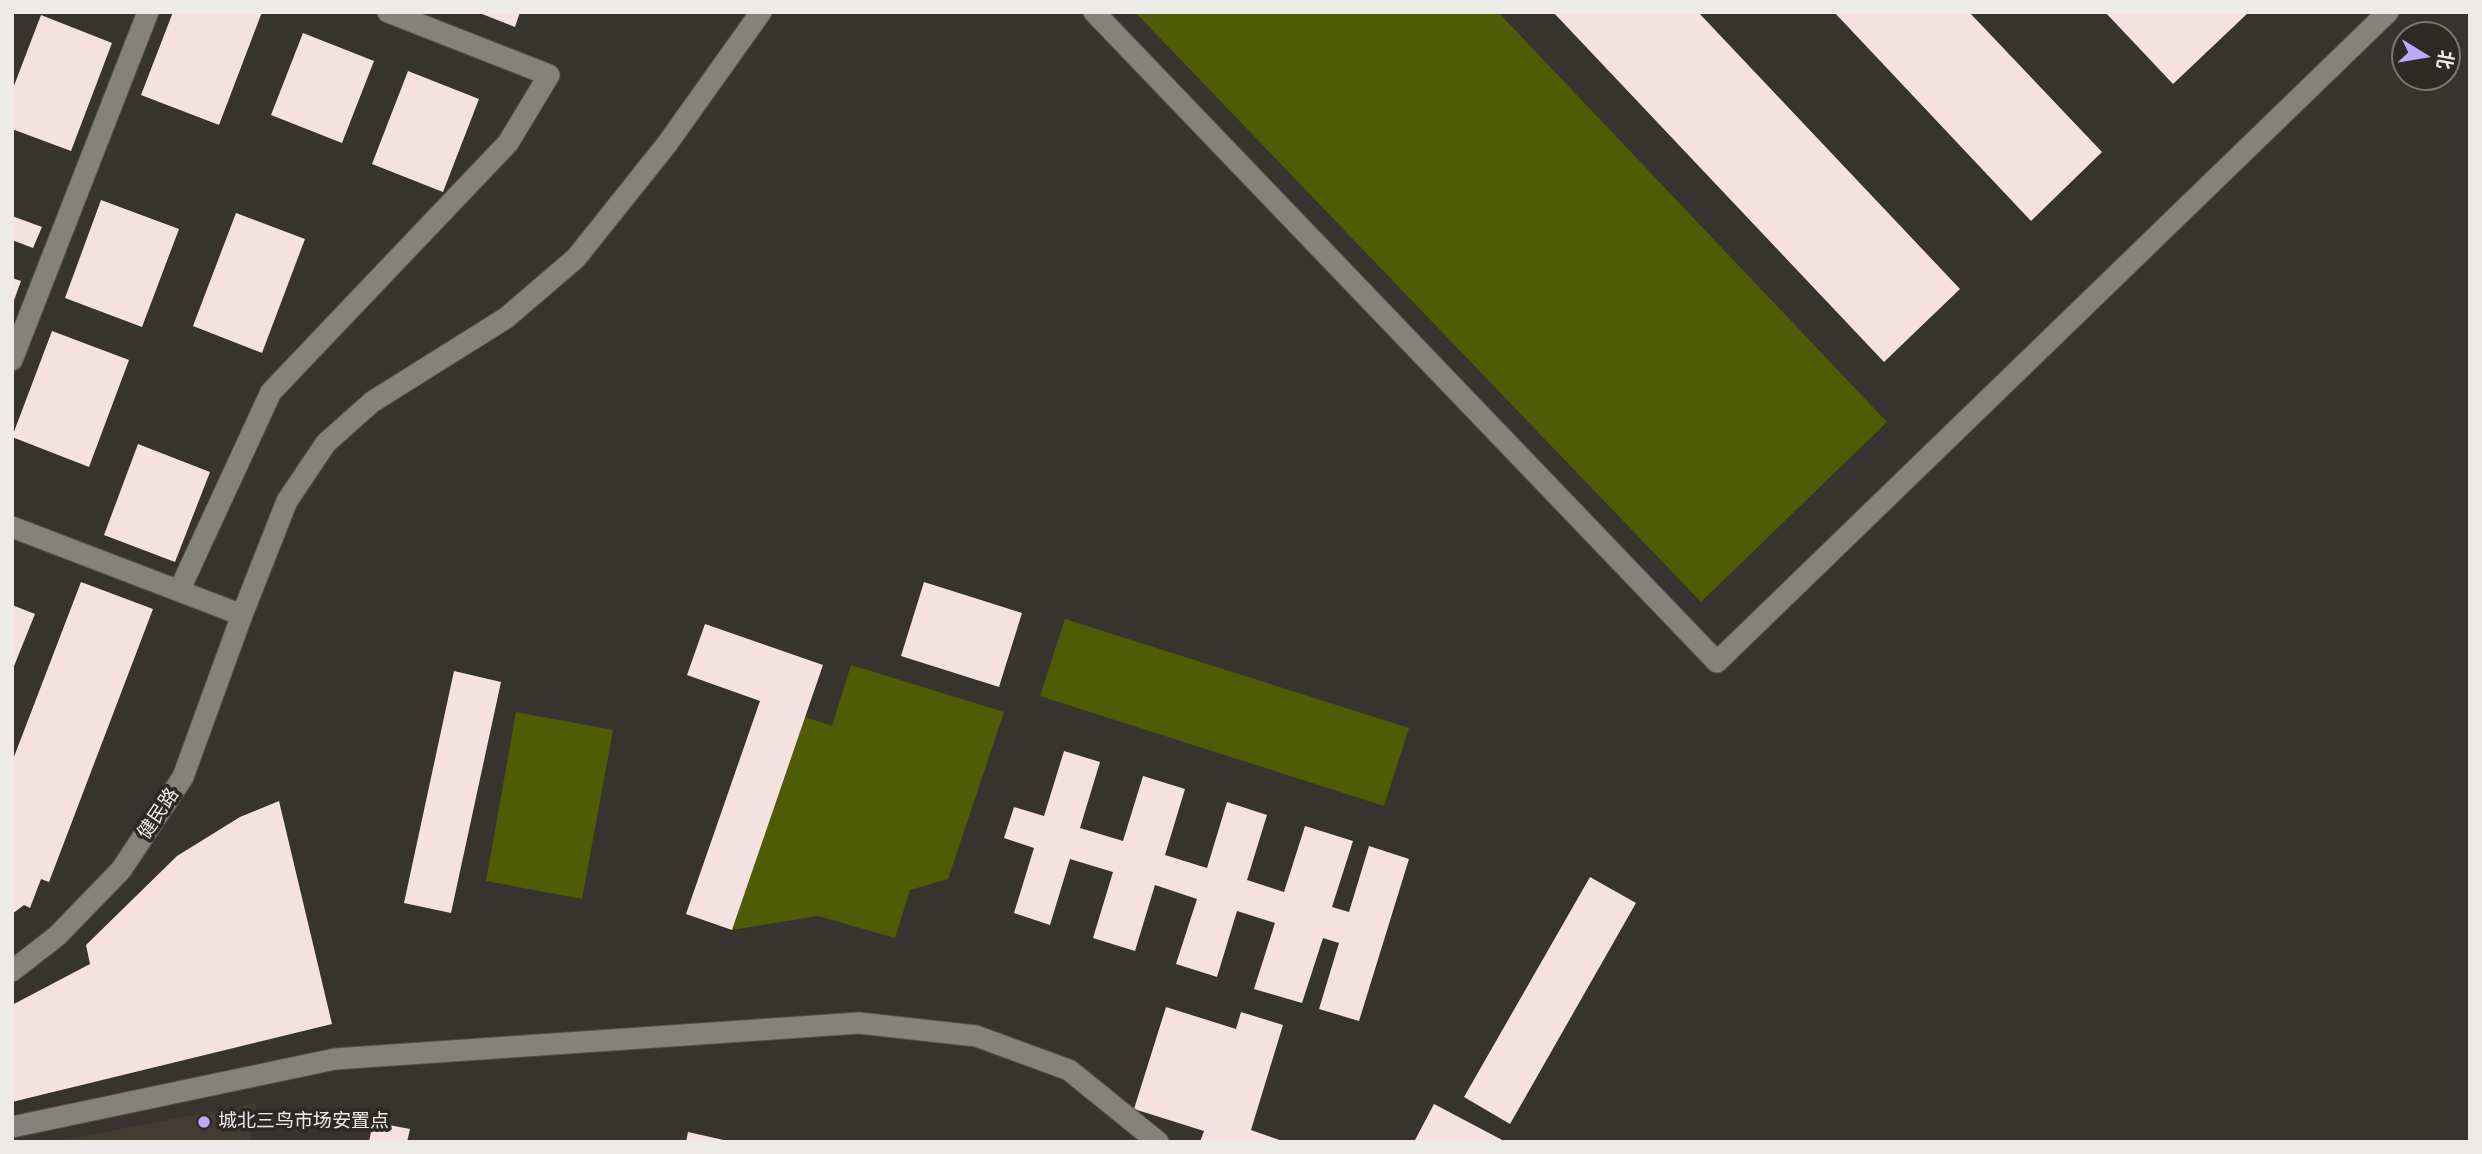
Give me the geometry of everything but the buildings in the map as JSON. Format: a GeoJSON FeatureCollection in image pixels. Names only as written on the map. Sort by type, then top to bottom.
{"type":"FeatureCollection","features":[{"type":"Feature","properties":{"kind":"street"},"geometry":{"type":"LineString","coordinates":[[12,360],[148,12]]}},
{"type":"Feature","properties":{"kind":"street"},"geometry":{"type":"LineString","coordinates":[[179,591],[271,393],[508,142],[549,75],[388,12]]}},
{"type":"Feature","properties":{"kind":"street","name":"健民路"},"geometry":{"type":"LineString","coordinates":[[12,971],[57,936],[121,870],[183,778],[287,500],[326,443],[372,402],[506,318],[576,258],[667,144],[761,12]]}},
{"type":"Feature","properties":{"kind":"street"},"geometry":{"type":"LineString","coordinates":[[1094,12],[1717,663],[2388,12]]}},
{"type":"Feature","properties":{"kind":"street"},"geometry":{"type":"LineString","coordinates":[[12,527],[242,615]]}},
{"type":"Feature","properties":{"kind":"street"},"geometry":{"type":"LineString","coordinates":[[12,1127],[335,1059],[859,1023],[976,1037],[1069,1070],[1158,1142]]}},
{"type":"Feature","properties":{"kind":"shaded area","name":"城北三鸟市场安置点"},"geometry":{"type":"Polygon","coordinates":[[[257,1103],[250,1142],[52,1142],[257,1103]]]}},
{"type":"Feature","properties":{"kind":"green space"},"geometry":{"type":"Polygon","coordinates":[[[1135,12],[1498,12],[1887,422],[1701,602],[1135,12]]]}},
{"type":"Feature","properties":{"kind":"green space"},"geometry":{"type":"Polygon","coordinates":[[[1065,619],[1409,728],[1384,806],[1040,696],[1065,619]]]}},
{"type":"Feature","properties":{"kind":"green space"},"geometry":{"type":"Polygon","coordinates":[[[851,665],[1004,712],[948,879],[910,890],[895,938],[818,916],[732,930],[805,717],[832,726],[851,665]]]}},
{"type":"Feature","properties":{"kind":"green space"},"geometry":{"type":"Polygon","coordinates":[[[516,712],[613,730],[582,899],[486,881],[516,712]]]}},
{"type":"Feature","properties":{"kind":"place","name":"城北三鸟市场安置点"},"geometry":{"type":"Point","coordinates":[204,1122]}}]}
